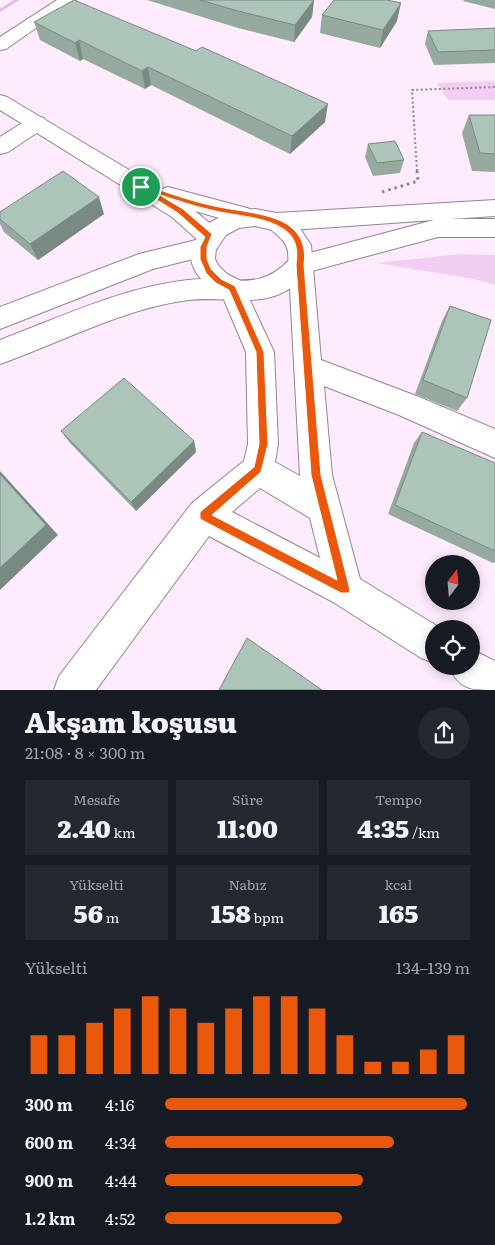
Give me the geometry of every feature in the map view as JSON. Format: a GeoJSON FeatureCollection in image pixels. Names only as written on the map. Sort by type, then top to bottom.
{"type":"FeatureCollection","features":[{"type":"Feature","properties":{"kind":"street"},"geometry":{"type":"LineString","coordinates":[[0,28],[46,0]]}},
{"type":"Feature","properties":{"kind":"street"},"geometry":{"type":"LineString","coordinates":[[0,46],[68,0]]}},
{"type":"Feature","properties":{"kind":"street"},"geometry":{"type":"LineString","coordinates":[[0,101],[180,211],[206,241]]}},
{"type":"Feature","properties":{"kind":"street"},"geometry":{"type":"LineString","coordinates":[[0,147],[37,123]]}},
{"type":"Feature","properties":{"kind":"street"},"geometry":{"type":"LineString","coordinates":[[141,187],[247,217],[277,222],[289,229],[298,240],[302,252],[300,265],[316,475],[345,590]]}},
{"type":"Feature","properties":{"kind":"street"},"geometry":{"type":"LineString","coordinates":[[277,222],[495,208]]}},
{"type":"Feature","properties":{"kind":"street"},"geometry":{"type":"LineString","coordinates":[[0,318],[148,261],[206,241],[219,226],[232,220],[247,217]]}},
{"type":"Feature","properties":{"kind":"street"},"geometry":{"type":"LineString","coordinates":[[0,352],[145,298],[188,290],[232,288],[249,291],[265,290],[281,285],[292,276],[300,265],[438,228],[495,228]]}},
{"type":"Feature","properties":{"kind":"street"},"geometry":{"type":"LineString","coordinates":[[73,690],[204,515],[258,469],[263,444],[260,352],[232,288],[218,281],[208,271],[203,259],[206,241]]}},
{"type":"Feature","properties":{"kind":"street"},"geometry":{"type":"LineString","coordinates":[[309,368],[409,406],[495,444]]}},
{"type":"Feature","properties":{"kind":"street"},"geometry":{"type":"LineString","coordinates":[[258,469],[324,508]]}},
{"type":"Feature","properties":{"kind":"street"},"geometry":{"type":"LineString","coordinates":[[204,515],[345,590],[425,639]]}},
{"type":"Feature","properties":{"kind":"street"},"geometry":{"type":"LineString","coordinates":[[480,674],[495,683]]}},
{"type":"Feature","properties":{"kind":"path"},"geometry":{"type":"LineString","coordinates":[[380,192],[418,181],[412,90],[495,87]]}},
{"type":"Feature","properties":{"kind":"shaded area"},"geometry":{"type":"Polygon","coordinates":[[[495,81],[495,100],[448,100],[437,83],[495,81]]]}},
{"type":"Feature","properties":{"kind":"shaded area"},"geometry":{"type":"Polygon","coordinates":[[[460,254],[495,255],[495,285],[474,279],[376,263],[460,254]]]}},
{"type":"Feature","properties":{"kind":"building"},"geometry":{"type":"Polygon","coordinates":[[[74,0],[196,51],[202,47],[328,104],[292,136],[148,67],[142,71],[79,40],[75,43],[34,22],[74,0]]]}},
{"type":"Feature","properties":{"kind":"building"},"geometry":{"type":"Polygon","coordinates":[[[200,0],[314,0],[295,25],[200,0]]]}},
{"type":"Feature","properties":{"kind":"building"},"geometry":{"type":"Polygon","coordinates":[[[334,0],[387,0],[401,3],[383,30],[322,15],[334,0]]]}},
{"type":"Feature","properties":{"kind":"building"},"geometry":{"type":"Polygon","coordinates":[[[495,28],[495,50],[438,52],[428,31],[495,28]]]}},
{"type":"Feature","properties":{"kind":"building"},"geometry":{"type":"Polygon","coordinates":[[[469,115],[495,115],[495,154],[480,153],[469,115]]]}},
{"type":"Feature","properties":{"kind":"building"},"geometry":{"type":"Polygon","coordinates":[[[395,141],[404,160],[377,163],[368,144],[395,141]]]}},
{"type":"Feature","properties":{"kind":"building"},"geometry":{"type":"Polygon","coordinates":[[[63,171],[99,197],[30,244],[0,219],[0,212],[63,171]]]}},
{"type":"Feature","properties":{"kind":"building"},"geometry":{"type":"Polygon","coordinates":[[[450,306],[491,320],[467,398],[423,380],[450,306]]]}},
{"type":"Feature","properties":{"kind":"building"},"geometry":{"type":"Polygon","coordinates":[[[124,378],[194,441],[131,502],[61,431],[124,378]]]}},
{"type":"Feature","properties":{"kind":"building"},"geometry":{"type":"Polygon","coordinates":[[[422,432],[495,463],[495,551],[395,505],[422,432]]]}},
{"type":"Feature","properties":{"kind":"building"},"geometry":{"type":"Polygon","coordinates":[[[0,474],[46,525],[0,568],[0,474]]]}},
{"type":"Feature","properties":{"kind":"building"},"geometry":{"type":"Polygon","coordinates":[[[247,638],[322,690],[219,690],[247,638]]]}},
{"type":"Feature","properties":{"kind":"waterway"},"geometry":{"type":"LineString","coordinates":[[0,11],[17,0]]}},
{"type":"Feature","properties":{"kind":"route"},"geometry":{"type":"LineString","coordinates":[[141,187],[247,217],[277,222],[289,229],[298,240],[302,252],[300,265],[316,475],[345,590],[204,515],[258,469],[263,444],[260,352],[232,288],[218,281],[208,271],[203,259],[204,247],[209,236],[180,211],[141,187]]}}]}
